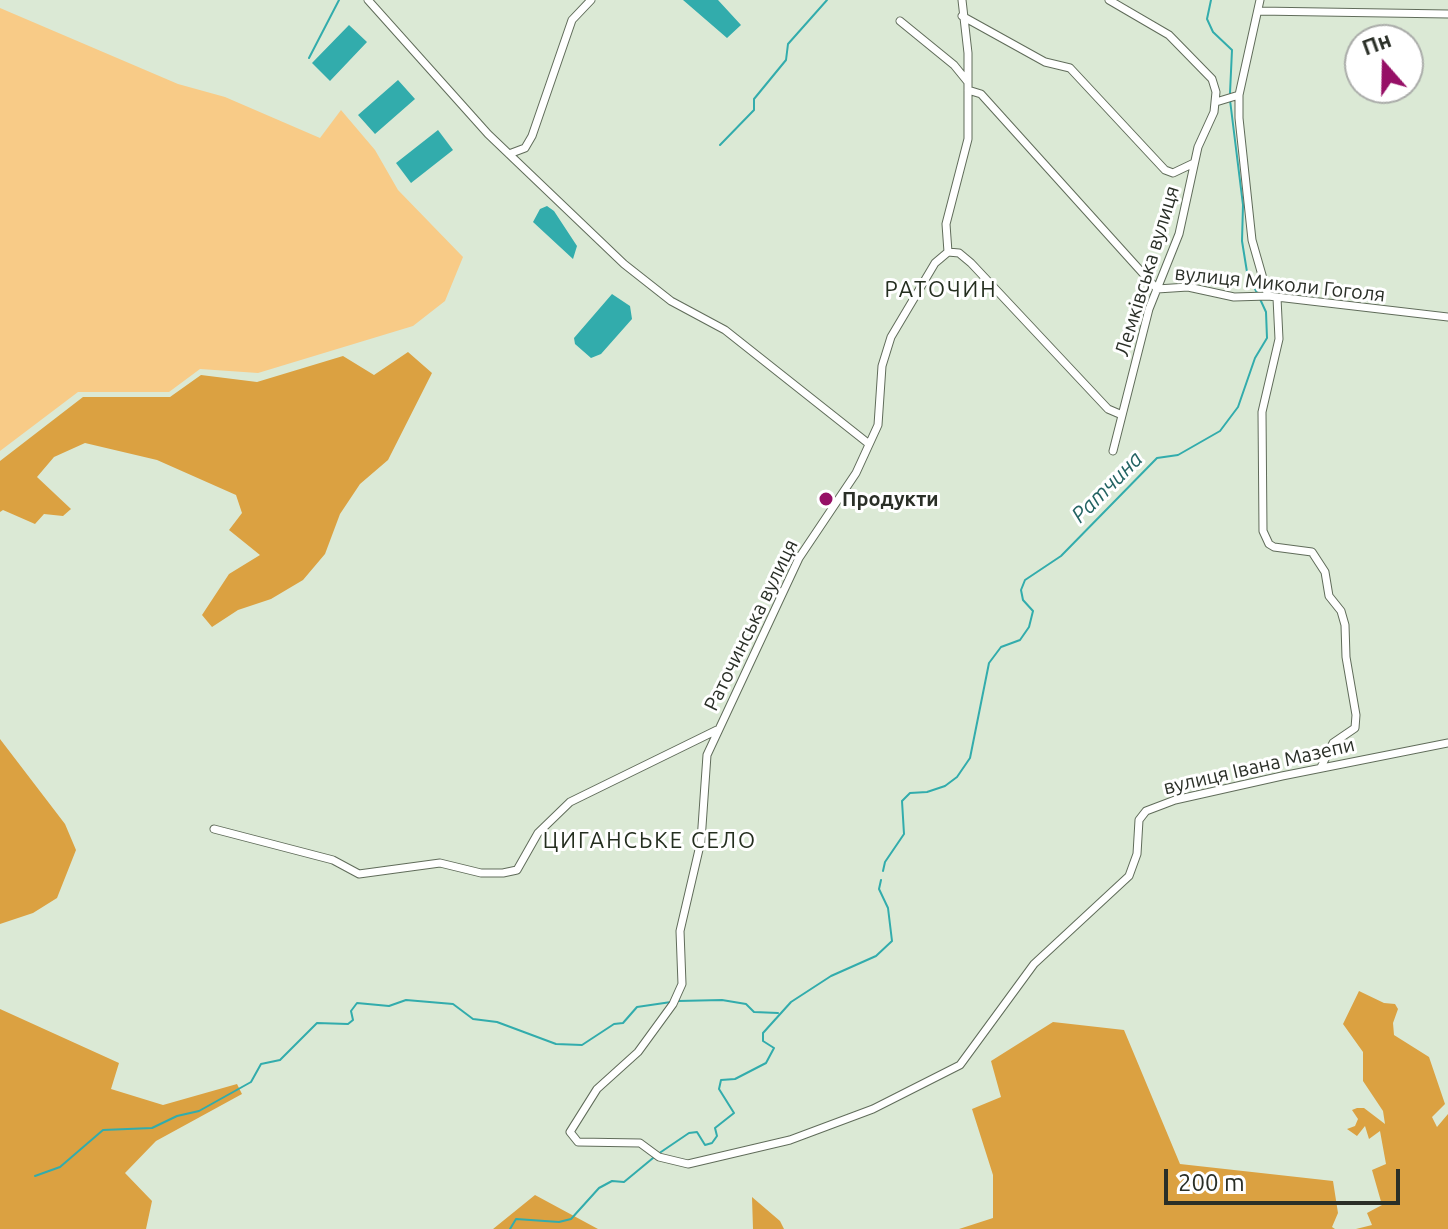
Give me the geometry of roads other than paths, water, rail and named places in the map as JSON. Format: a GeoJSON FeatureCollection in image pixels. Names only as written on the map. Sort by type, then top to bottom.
{"type":"FeatureCollection","features":[{"type":"Feature","properties":{"kind":"street"},"geometry":{"type":"LineString","coordinates":[[368,0],[509,154],[624,264],[671,301],[725,330],[869,444]]}},
{"type":"Feature","properties":{"kind":"street"},"geometry":{"type":"LineString","coordinates":[[509,154],[525,148],[532,136],[572,20],[591,0]]}},
{"type":"Feature","properties":{"kind":"street"},"geometry":{"type":"LineString","coordinates":[[962,0],[968,139],[946,224],[948,252],[959,253],[971,263],[1108,409],[1122,415]]}},
{"type":"Feature","properties":{"kind":"street"},"geometry":{"type":"LineString","coordinates":[[1109,0],[1178,43],[1212,79],[1216,102],[1233,96]]}},
{"type":"Feature","properties":{"kind":"street"},"geometry":{"type":"LineString","coordinates":[[1260,0],[1233,96],[1252,240],[1279,339],[1262,412],[1263,531],[1269,544],[1274,547],[1312,552],[1325,572],[1329,596],[1341,611],[1345,625],[1355,728],[1333,743],[1321,767]]}},
{"type":"Feature","properties":{"kind":"street"},"geometry":{"type":"LineString","coordinates":[[1259,11],[1448,14]]}},
{"type":"Feature","properties":{"kind":"street"},"geometry":{"type":"LineString","coordinates":[[962,16],[1045,62],[1070,68],[1165,170],[1181,171],[1194,163]]}},
{"type":"Feature","properties":{"kind":"street"},"geometry":{"type":"LineString","coordinates":[[900,21],[954,65],[968,86],[981,94],[1157,289]]}},
{"type":"Feature","properties":{"kind":"street","name":"Лемківська вулиця"},"geometry":{"type":"LineString","coordinates":[[1113,451],[1157,289],[1179,234],[1194,163],[1216,102]]}},
{"type":"Feature","properties":{"kind":"street","name":"Раточинська вулиця"},"geometry":{"type":"LineString","coordinates":[[659,1157],[640,1143],[610,1140],[578,1142],[570,1132],[597,1089],[638,1052],[682,984],[683,913],[701,841],[707,755],[799,558],[856,473],[878,425],[885,351],[935,263],[948,252]]}},
{"type":"Feature","properties":{"kind":"street","name":"вулиця Миколи Гоголя"},"geometry":{"type":"LineString","coordinates":[[1157,289],[1188,287],[1249,298],[1268,297],[1448,317]]}},
{"type":"Feature","properties":{"kind":"street"},"geometry":{"type":"LineString","coordinates":[[214,829],[333,860],[359,874],[440,863],[481,873],[503,873],[517,870],[538,833],[570,802],[717,730]]}},
{"type":"Feature","properties":{"kind":"street","name":"вулиця Івана Мазепи"},"geometry":{"type":"LineString","coordinates":[[659,1157],[688,1164],[706,1162],[790,1140],[841,1122],[960,1065],[1034,964],[1129,876],[1137,854],[1139,820],[1146,811],[1175,800],[1321,767],[1448,743]]}},
{"type":"Feature","properties":{"kind":"water"},"geometry":{"type":"Polygon","coordinates":[[[683,0],[718,0],[741,25],[727,38],[683,0]]]}},
{"type":"Feature","properties":{"kind":"water"},"geometry":{"type":"Polygon","coordinates":[[[349,25],[367,42],[330,81],[312,63],[349,25]]]}},
{"type":"Feature","properties":{"kind":"water"},"geometry":{"type":"Polygon","coordinates":[[[398,80],[415,99],[375,134],[358,115],[398,80]]]}},
{"type":"Feature","properties":{"kind":"water"},"geometry":{"type":"Polygon","coordinates":[[[438,130],[453,150],[411,183],[396,163],[438,130]]]}},
{"type":"Feature","properties":{"kind":"water"},"geometry":{"type":"Polygon","coordinates":[[[547,206],[554,211],[577,246],[573,259],[533,222],[540,209],[547,206]]]}},
{"type":"Feature","properties":{"kind":"water"},"geometry":{"type":"Polygon","coordinates":[[[612,294],[630,306],[632,319],[601,354],[591,358],[575,344],[574,338],[612,294]]]}},
{"type":"Feature","properties":{"kind":"waterway"},"geometry":{"type":"LineString","coordinates":[[309,58],[339,0]]}},
{"type":"Feature","properties":{"kind":"waterway"},"geometry":{"type":"LineString","coordinates":[[720,145],[754,110],[754,99],[786,60],[788,44],[827,0]]}},
{"type":"Feature","properties":{"kind":"waterway","name":"Ратчина"},"geometry":{"type":"LineString","coordinates":[[1211,0],[1207,19],[1213,32],[1232,50],[1230,93]]}},
{"type":"Feature","properties":{"kind":"waterway","name":"Ратчина"},"geometry":{"type":"LineString","coordinates":[[1230,100],[1243,205],[1242,241],[1247,272],[1257,293]]}},
{"type":"Feature","properties":{"kind":"waterway","name":"Ратчина"},"geometry":{"type":"LineString","coordinates":[[883,871],[885,862],[904,834],[902,801],[910,793],[945,786],[957,777],[970,758],[989,663],[1001,647],[1020,640],[1029,627],[1033,611],[1023,600],[1021,590],[1025,580],[1061,556],[1157,458],[1178,455],[1220,431],[1238,407],[1255,358],[1267,338],[1266,312],[1260,299]]}},
{"type":"Feature","properties":{"kind":"waterway","name":"Ратчина"},"geometry":{"type":"LineString","coordinates":[[658,1154],[689,1133],[697,1132],[705,1145],[712,1143],[717,1136],[715,1128],[734,1113],[719,1089],[721,1080],[735,1079],[766,1063],[774,1048],[763,1041],[763,1033],[791,1002],[831,976],[876,956],[892,941],[888,908],[879,889],[881,880]]}},
{"type":"Feature","properties":{"kind":"waterway"},"geometry":{"type":"LineString","coordinates":[[35,1176],[60,1167],[103,1130],[152,1128],[177,1116],[199,1111],[251,1082],[261,1064],[280,1060],[317,1023],[348,1024],[353,1020],[351,1011],[357,1003],[389,1006],[406,1000],[453,1004],[473,1019],[497,1022],[556,1044],[582,1045],[614,1024],[623,1023],[637,1007],[671,1002]]}},
{"type":"Feature","properties":{"kind":"waterway"},"geometry":{"type":"LineString","coordinates":[[678,1001],[722,1000],[746,1004],[754,1012],[778,1013]]}},
{"type":"Feature","properties":{"kind":"waterway","name":"Ратчина"},"geometry":{"type":"LineString","coordinates":[[510,1229],[516,1219],[559,1222],[571,1219],[599,1188],[612,1181],[624,1182],[653,1158]]}},
{"type":"Feature","properties":{"kind":"place","name":"Продукти"},"geometry":{"type":"Point","coordinates":[826,499]}},
{"type":"Feature","properties":{"kind":"district","name":"РАТОЧИН"},"geometry":{"type":"Point","coordinates":[941,290]}},
{"type":"Feature","properties":{"kind":"district","name":"ЦИГАНСЬКЕ СЕЛО"},"geometry":{"type":"Point","coordinates":[650,841]}}]}
